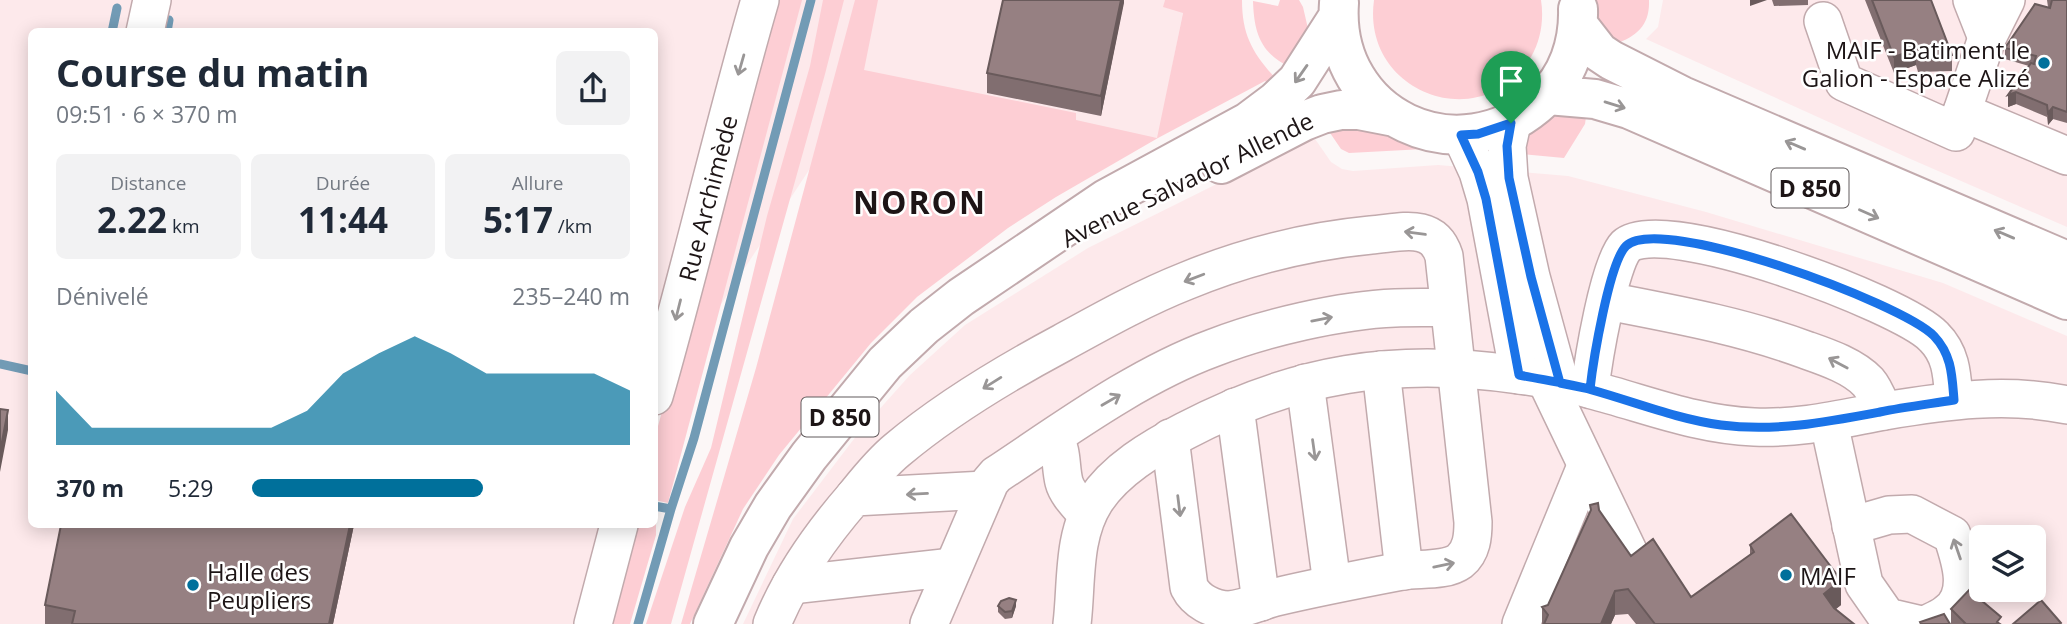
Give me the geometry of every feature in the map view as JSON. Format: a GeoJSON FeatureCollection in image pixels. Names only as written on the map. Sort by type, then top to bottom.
{"type":"FeatureCollection","features":[{"type":"Feature","properties":{"kind":"main road"},"geometry":{"type":"LineString","coordinates":[[1339,9],[1343,47],[1354,74],[1365,91],[1395,117],[1415,127],[1461,135],[1478,134],[1511,123],[1531,111],[1548,95],[1558,83],[1572,55],[1578,12]]}},
{"type":"Feature","properties":{"kind":"main road","name":"Avenue Salvador Allende"},"geometry":{"type":"LineString","coordinates":[[713,624],[744,558],[773,506],[849,405],[885,363],[924,326],[961,297],[1106,199],[1248,122],[1276,101],[1297,81],[1339,9]]}},
{"type":"Feature","properties":{"kind":"main road","name":"D 850"},"geometry":{"type":"LineString","coordinates":[[1578,12],[1600,52],[1611,60],[1682,96],[2067,261]]}},
{"type":"Feature","properties":{"kind":"main road","name":"D 850"},"geometry":{"type":"LineString","coordinates":[[1548,95],[1581,96],[1629,109],[2067,300]]}},
{"type":"Feature","properties":{"kind":"main road","name":"Avenue Salvador Allende"},"geometry":{"type":"LineString","coordinates":[[1023,257],[1109,222],[1304,121],[1340,110],[1359,110],[1395,117]]}},
{"type":"Feature","properties":{"kind":"street","name":"Rue Archimède"},"geometry":{"type":"LineString","coordinates":[[658,382],[760,0]]}},
{"type":"Feature","properties":{"kind":"street"},"geometry":{"type":"LineString","coordinates":[[1972,0],[1987,38]]}},
{"type":"Feature","properties":{"kind":"street"},"geometry":{"type":"LineString","coordinates":[[1823,21],[1844,82],[1956,132],[1987,38],[2006,0]]}},
{"type":"Feature","properties":{"kind":"street"},"geometry":{"type":"LineString","coordinates":[[1962,112],[2067,156]]}},
{"type":"Feature","properties":{"kind":"street"},"geometry":{"type":"LineString","coordinates":[[1511,123],[1507,146],[1509,178],[1553,382]]}},
{"type":"Feature","properties":{"kind":"street"},"geometry":{"type":"LineString","coordinates":[[1461,135],[1478,172],[1586,466],[1639,574]]}},
{"type":"Feature","properties":{"kind":"street"},"geometry":{"type":"LineString","coordinates":[[772,624],[791,585],[820,540],[895,451],[1016,367],[1141,301],[1225,266],[1273,253],[1405,231],[1432,236],[1440,244],[1444,256],[1473,522],[1469,551],[1460,561],[1448,566],[1332,584],[1230,610],[1210,606],[1192,593],[1185,568],[1170,438]]}},
{"type":"Feature","properties":{"kind":"street"},"geometry":{"type":"LineString","coordinates":[[1553,382],[1594,359],[1618,260],[1627,245],[1640,239],[1678,240],[1737,252],[1825,281],[1910,319],[1933,335],[1946,352],[1951,366],[1954,400]]}},
{"type":"Feature","properties":{"kind":"street"},"geometry":{"type":"LineString","coordinates":[[1607,301],[1695,317],[1788,343],[1828,358],[1868,383],[1883,411]]}},
{"type":"Feature","properties":{"kind":"street"},"geometry":{"type":"LineString","coordinates":[[929,624],[985,490],[996,475],[1093,411],[1165,369],[1213,348],[1258,333],[1347,314],[1393,308],[1449,307]]}},
{"type":"Feature","properties":{"kind":"street"},"geometry":{"type":"LineString","coordinates":[[1072,624],[1079,545],[1087,515],[1106,486],[1137,460],[1170,438],[1235,407],[1269,393],[1342,374],[1410,367],[1455,368],[1553,382],[1721,425],[1789,427],[1829,423],[1883,411],[1986,398],[2025,399],[2067,405]]}},
{"type":"Feature","properties":{"kind":"street"},"geometry":{"type":"LineString","coordinates":[[1381,370],[1404,571]]}},
{"type":"Feature","properties":{"kind":"street"},"geometry":{"type":"LineString","coordinates":[[1305,383],[1332,584]]}},
{"type":"Feature","properties":{"kind":"street"},"geometry":{"type":"LineString","coordinates":[[1235,407],[1261,601]]}},
{"type":"Feature","properties":{"kind":"street"},"geometry":{"type":"LineString","coordinates":[[1829,423],[1864,584],[1887,617],[1917,624]]}},
{"type":"Feature","properties":{"kind":"street"},"geometry":{"type":"LineString","coordinates":[[1054,437],[1061,454],[1064,484],[1087,515]]}},
{"type":"Feature","properties":{"kind":"street"},"geometry":{"type":"LineString","coordinates":[[1521,624],[1586,466]]}},
{"type":"Feature","properties":{"kind":"street"},"geometry":{"type":"LineString","coordinates":[[854,497],[985,490]]}},
{"type":"Feature","properties":{"kind":"street"},"geometry":{"type":"LineString","coordinates":[[1851,526],[1889,515],[1912,514],[1952,535],[1962,565],[1962,587],[1949,612],[1927,624]]}},
{"type":"Feature","properties":{"kind":"street"},"geometry":{"type":"LineString","coordinates":[[593,624],[615,540]]}},
{"type":"Feature","properties":{"kind":"street"},"geometry":{"type":"LineString","coordinates":[[791,585],[953,567]]}},
{"type":"Feature","properties":{"kind":"shaded area"},"geometry":{"type":"Polygon","coordinates":[[[0,0],[1165,0],[1164,7],[1183,12],[1158,138],[847,112],[658,400],[658,28],[28,28],[28,528],[603,528],[579,624],[0,624],[0,0]]]}},
{"type":"Feature","properties":{"kind":"shaded area"},"geometry":{"type":"Polygon","coordinates":[[[775,0],[802,0],[668,503],[658,501],[658,426],[775,0]]]}},
{"type":"Feature","properties":{"kind":"shaded area"},"geometry":{"type":"Polygon","coordinates":[[[823,0],[844,0],[671,624],[646,624],[685,507],[711,448],[767,216],[810,66],[823,0]]]}},
{"type":"Feature","properties":{"kind":"shaded area"},"geometry":{"type":"Polygon","coordinates":[[[855,0],[878,0],[864,70],[1076,113],[1076,120],[1157,138],[1183,13],[1163,7],[1165,0],[1242,0],[1244,25],[1251,45],[1278,81],[1272,87],[1265,81],[1056,197],[1008,228],[917,297],[871,343],[779,455],[743,509],[690,624],[681,624],[756,368],[855,0]]]}},
{"type":"Feature","properties":{"kind":"shaded area"},"geometry":{"type":"Polygon","coordinates":[[[1280,0],[1299,0],[1309,33],[1290,67],[1265,48],[1255,22],[1253,1],[1278,6],[1280,0]]]}},
{"type":"Feature","properties":{"kind":"shaded area"},"geometry":{"type":"Polygon","coordinates":[[[1374,0],[1541,0],[1541,29],[1531,57],[1510,82],[1484,95],[1456,99],[1429,94],[1405,80],[1386,60],[1375,32],[1374,0]]]}},
{"type":"Feature","properties":{"kind":"shaded area"},"geometry":{"type":"Polygon","coordinates":[[[1592,0],[1649,0],[1649,9],[1641,28],[1615,44],[1596,17],[1592,0]]]}},
{"type":"Feature","properties":{"kind":"shaded area"},"geometry":{"type":"Polygon","coordinates":[[[1663,0],[2067,0],[2067,227],[1646,39],[1658,27],[1663,0]]]}},
{"type":"Feature","properties":{"kind":"shaded area"},"geometry":{"type":"Polygon","coordinates":[[[1563,113],[1586,117],[1585,124],[1564,158],[1521,154],[1536,128],[1563,113]]]}},
{"type":"Feature","properties":{"kind":"shaded area"},"geometry":{"type":"Polygon","coordinates":[[[1356,121],[1424,149],[1349,153],[1341,149],[1326,127],[1356,121]]]}},
{"type":"Feature","properties":{"kind":"shaded area","name":"MAIF"},"geometry":{"type":"Polygon","coordinates":[[[1313,136],[1331,162],[1342,169],[1353,171],[1438,165],[1568,176],[1706,212],[1943,283],[2067,336],[2067,624],[743,624],[793,519],[860,431],[910,375],[965,325],[1088,248],[1313,136]]]}},
{"type":"Feature","properties":{"kind":"shaded area"},"geometry":{"type":"Polygon","coordinates":[[[627,528],[656,528],[630,624],[603,624],[627,528]]]}},
{"type":"Feature","properties":{"kind":"building"},"geometry":{"type":"Polygon","coordinates":[[[1003,0],[1121,0],[1101,96],[987,73],[1003,0]]]}},
{"type":"Feature","properties":{"kind":"building"},"geometry":{"type":"Polygon","coordinates":[[[1872,0],[1931,0],[1952,55],[1918,56],[1916,49],[1894,57],[1872,0]]]}},
{"type":"Feature","properties":{"kind":"building","name":"MAIF - Batiment le Galion - Espace Alizé"},"geometry":{"type":"Polygon","coordinates":[[[2052,0],[2067,0],[2067,112],[2053,107],[2048,113],[2047,105],[2016,92],[2008,95],[2031,63],[2034,64],[2036,56],[2005,48],[2035,4],[2050,8],[2052,0]]]}},
{"type":"Feature","properties":{"kind":"building"},"geometry":{"type":"Polygon","coordinates":[[[0,409],[8,410],[0,452],[0,409]]]}},
{"type":"Feature","properties":{"kind":"building","name":"MAIF"},"geometry":{"type":"Polygon","coordinates":[[[1598,503],[1599,510],[1631,556],[1653,539],[1691,597],[1754,552],[1750,545],[1791,514],[1841,580],[1824,594],[1834,608],[1854,624],[1655,624],[1628,589],[1615,591],[1601,624],[1544,624],[1548,615],[1542,607],[1548,605],[1591,510],[1590,505],[1598,503]]]}},
{"type":"Feature","properties":{"kind":"building","name":"Halle des Peupliers"},"geometry":{"type":"Polygon","coordinates":[[[60,528],[349,528],[329,624],[72,624],[75,611],[45,605],[60,528]]]}},
{"type":"Feature","properties":{"kind":"building"},"geometry":{"type":"Polygon","coordinates":[[[1969,590],[1969,602],[1983,602],[2001,617],[1997,622],[2000,624],[1964,624],[1951,609],[1969,590]]]}},
{"type":"Feature","properties":{"kind":"building"},"geometry":{"type":"Polygon","coordinates":[[[1009,598],[1016,600],[1012,611],[1005,612],[998,606],[1001,601],[1009,598]]]}},
{"type":"Feature","properties":{"kind":"building"},"geometry":{"type":"Polygon","coordinates":[[[2039,602],[2043,602],[2061,623],[2060,624],[2013,624],[2039,602]]]}},
{"type":"Feature","properties":{"kind":"building"},"geometry":{"type":"Polygon","coordinates":[[[1944,614],[1950,624],[1920,622],[1944,614]]]}},
{"type":"Feature","properties":{"kind":"waterway"},"geometry":{"type":"LineString","coordinates":[[638,624],[694,438],[811,0]]}},
{"type":"Feature","properties":{"kind":"waterway"},"geometry":{"type":"LineString","coordinates":[[113,28],[117,8]]}},
{"type":"Feature","properties":{"kind":"waterway"},"geometry":{"type":"LineString","coordinates":[[168,28],[169,20]]}},
{"type":"Feature","properties":{"kind":"waterway"},"geometry":{"type":"LineString","coordinates":[[0,364],[28,370]]}},
{"type":"Feature","properties":{"kind":"waterway"},"geometry":{"type":"LineString","coordinates":[[658,507],[671,509]]}},
{"type":"Feature","properties":{"kind":"place","name":"MAIF - Batiment le Galion - Espace Alizé"},"geometry":{"type":"Point","coordinates":[2044,63]}},
{"type":"Feature","properties":{"kind":"place","name":"MAIF"},"geometry":{"type":"Point","coordinates":[1786,575]}},
{"type":"Feature","properties":{"kind":"place","name":"Halle des Peupliers"},"geometry":{"type":"Point","coordinates":[193,585]}},
{"type":"Feature","properties":{"kind":"district","name":"NORON"},"geometry":{"type":"Point","coordinates":[920,201]}},
{"type":"Feature","properties":{"kind":"route"},"geometry":{"type":"LineString","coordinates":[[1511,123],[1495,130],[1461,135],[1478,172],[1486,199],[1519,375],[1590,389],[1686,418],[1721,425],[1753,427],[1829,423],[1954,400],[1951,366],[1946,352],[1933,335],[1910,319],[1825,281],[1737,252],[1678,240],[1640,239],[1627,245],[1618,260],[1607,301],[1590,389],[1560,383],[1531,277],[1509,178],[1507,146],[1511,123]]}}]}
